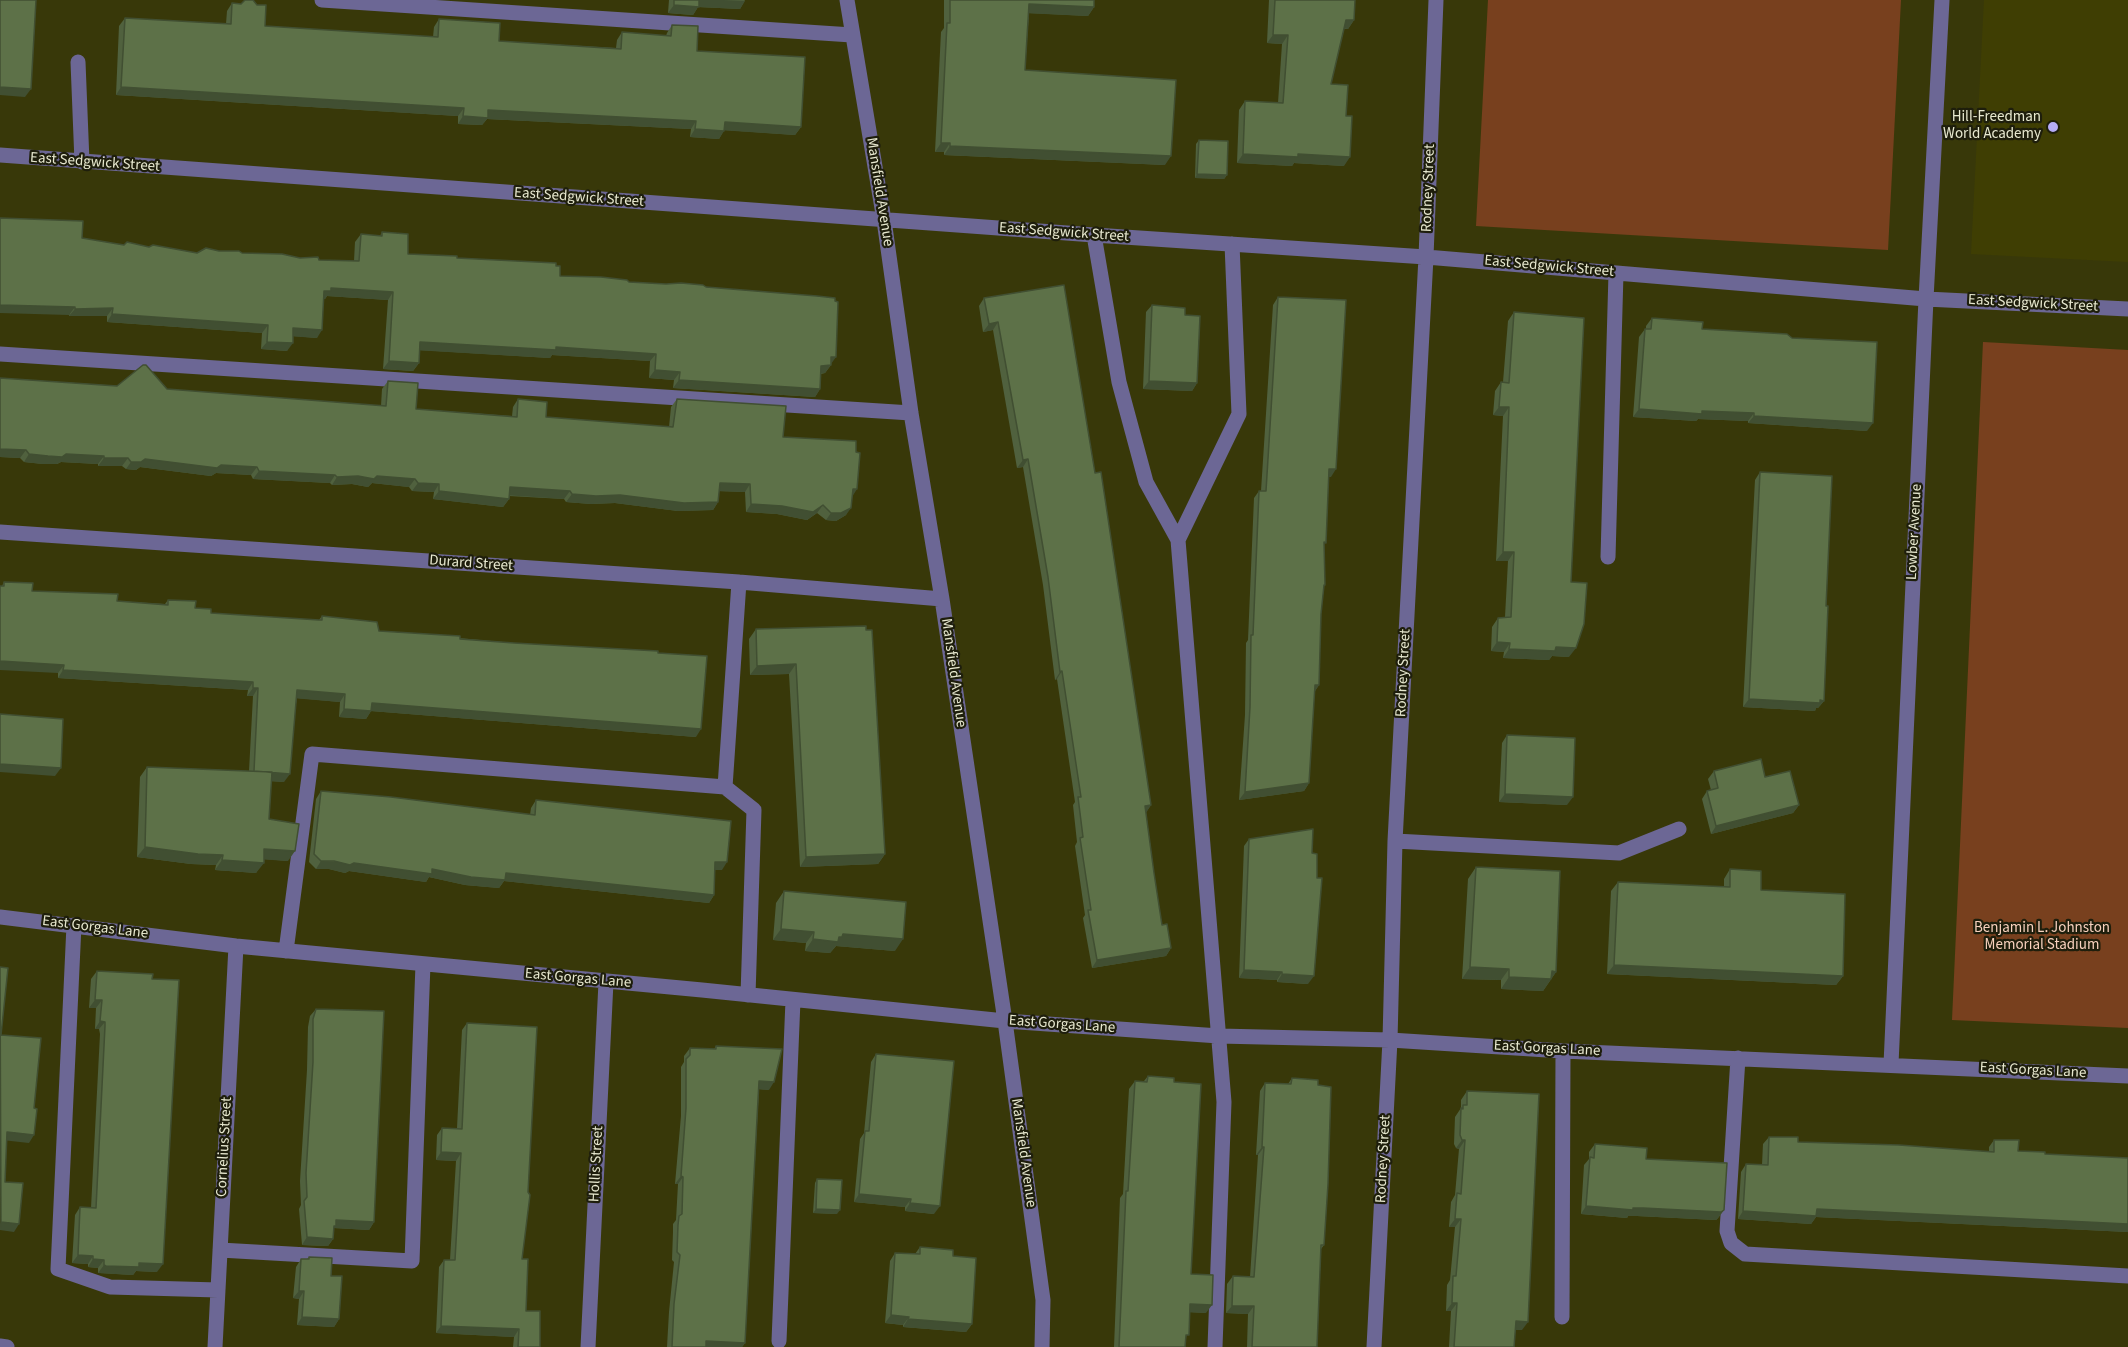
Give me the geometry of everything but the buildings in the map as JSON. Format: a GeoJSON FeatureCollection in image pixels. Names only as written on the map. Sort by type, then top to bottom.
{"type":"FeatureCollection","features":[{"type":"Feature","properties":{"kind":"street"},"geometry":{"type":"LineString","coordinates":[[322,0],[852,35]]}},
{"type":"Feature","properties":{"kind":"street","name":"Mansfield Avenue"},"geometry":{"type":"LineString","coordinates":[[847,0],[884,220],[911,413],[942,599],[1005,1021],[1043,1300],[1042,1347]]}},
{"type":"Feature","properties":{"kind":"street","name":"Rodney Street"},"geometry":{"type":"LineString","coordinates":[[1374,1347],[1390,1040],[1395,841],[1426,257],[1436,0]]}},
{"type":"Feature","properties":{"kind":"street","name":"Lowber Avenue"},"geometry":{"type":"LineString","coordinates":[[1891,1064],[1942,0]]}},
{"type":"Feature","properties":{"kind":"street"},"geometry":{"type":"LineString","coordinates":[[78,62],[82,162]]}},
{"type":"Feature","properties":{"kind":"street","name":"East Sedgwick Street"},"geometry":{"type":"LineString","coordinates":[[0,155],[1426,257],[1926,299],[2128,309]]}},
{"type":"Feature","properties":{"kind":"street"},"geometry":{"type":"LineString","coordinates":[[1094,235],[1122,393],[1146,482],[1178,540],[1224,1102],[1215,1347]]}},
{"type":"Feature","properties":{"kind":"street"},"geometry":{"type":"LineString","coordinates":[[1178,540],[1239,414],[1232,244]]}},
{"type":"Feature","properties":{"kind":"street"},"geometry":{"type":"LineString","coordinates":[[1608,557],[1616,273]]}},
{"type":"Feature","properties":{"kind":"street"},"geometry":{"type":"LineString","coordinates":[[0,354],[911,413]]}},
{"type":"Feature","properties":{"kind":"street","name":"Durard Street"},"geometry":{"type":"LineString","coordinates":[[0,532],[739,582],[942,599]]}},
{"type":"Feature","properties":{"kind":"street"},"geometry":{"type":"LineString","coordinates":[[725,787],[739,582]]}},
{"type":"Feature","properties":{"kind":"street"},"geometry":{"type":"LineString","coordinates":[[286,951],[312,754],[725,787],[754,810],[748,995]]}},
{"type":"Feature","properties":{"kind":"street"},"geometry":{"type":"LineString","coordinates":[[1395,841],[1619,852],[1679,829]]}},
{"type":"Feature","properties":{"kind":"street","name":"East Gorgas Lane"},"geometry":{"type":"LineString","coordinates":[[0,917],[236,946],[1005,1021],[1219,1036],[1390,1040],[1563,1051],[2128,1076]]}},
{"type":"Feature","properties":{"kind":"street"},"geometry":{"type":"LineString","coordinates":[[74,925],[58,1269],[110,1287],[218,1290]]}},
{"type":"Feature","properties":{"kind":"street","name":"Cornelius Street"},"geometry":{"type":"LineString","coordinates":[[215,1347],[236,946]]}},
{"type":"Feature","properties":{"kind":"street"},"geometry":{"type":"LineString","coordinates":[[220,1250],[412,1261],[423,964]]}},
{"type":"Feature","properties":{"kind":"street","name":"Hollis Street"},"geometry":{"type":"LineString","coordinates":[[588,1347],[606,982]]}},
{"type":"Feature","properties":{"kind":"street"},"geometry":{"type":"LineString","coordinates":[[778,1341],[793,1000]]}},
{"type":"Feature","properties":{"kind":"street"},"geometry":{"type":"LineString","coordinates":[[1562,1317],[1563,1051]]}},
{"type":"Feature","properties":{"kind":"street"},"geometry":{"type":"LineString","coordinates":[[1738,1058],[1727,1231],[1731,1243],[1744,1254],[2128,1276]]}},
{"type":"Feature","properties":{"kind":"street"},"geometry":{"type":"LineString","coordinates":[[0,1346],[7,1347]]}},
{"type":"Feature","properties":{"kind":"shaded area","name":"Hill-Freedman World Academy"},"geometry":{"type":"Polygon","coordinates":[[[1984,0],[2128,0],[2128,262],[1971,254],[1984,0]]]}},
{"type":"Feature","properties":{"kind":"green space"},"geometry":{"type":"Polygon","coordinates":[[[1488,0],[1901,0],[1888,250],[1476,226],[1488,0]]]}},
{"type":"Feature","properties":{"kind":"green space","name":"Benjamin L. Johnston Memorial Stadium"},"geometry":{"type":"Polygon","coordinates":[[[1983,342],[2128,350],[2128,1028],[1952,1020],[1983,342]]]}},
{"type":"Feature","properties":{"kind":"place","name":"Hill-Freedman World Academy"},"geometry":{"type":"Point","coordinates":[2053,127]}}]}
